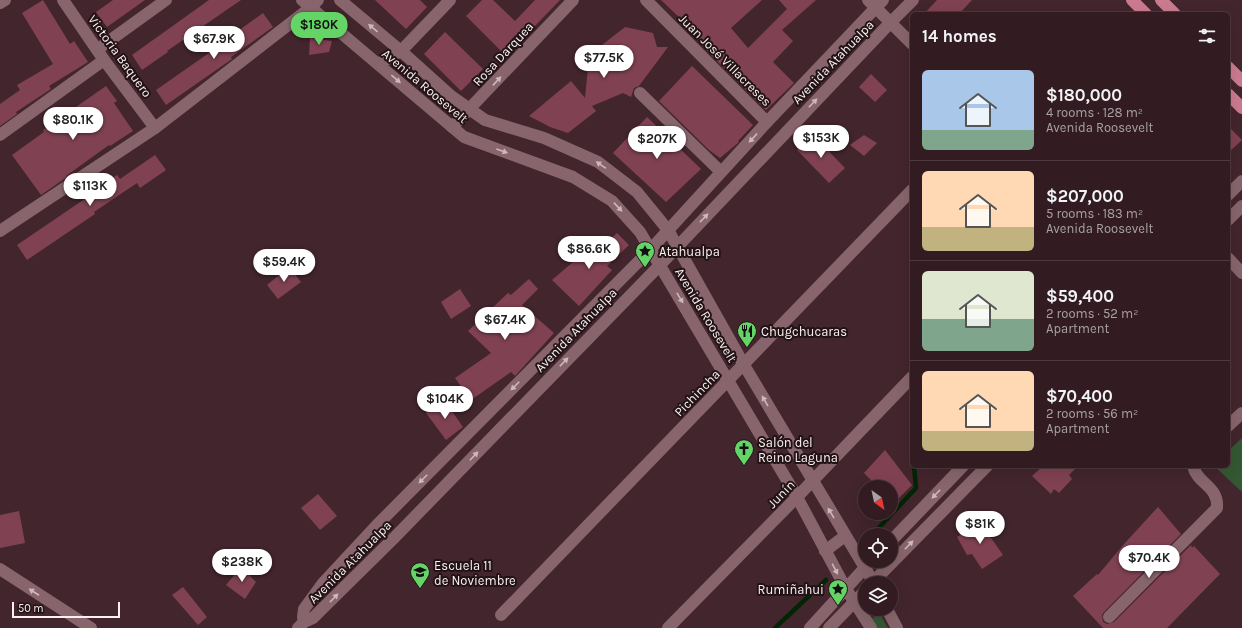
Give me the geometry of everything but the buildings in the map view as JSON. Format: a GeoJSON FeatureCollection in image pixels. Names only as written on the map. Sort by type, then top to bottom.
{"type":"FeatureCollection","features":[{"type":"Feature","properties":{"kind":"main road"},"geometry":{"type":"LineString","coordinates":[[1132,0],[1144,12]]}},
{"type":"Feature","properties":{"kind":"main road"},"geometry":{"type":"LineString","coordinates":[[1161,0],[1173,12]]}},
{"type":"Feature","properties":{"kind":"main road"},"geometry":{"type":"LineString","coordinates":[[1230,69],[1242,81]]}},
{"type":"Feature","properties":{"kind":"main road"},"geometry":{"type":"LineString","coordinates":[[1230,96],[1242,108]]}},
{"type":"Feature","properties":{"kind":"street"},"geometry":{"type":"LineString","coordinates":[[0,3],[5,0]]}},
{"type":"Feature","properties":{"kind":"street","name":"Victoria Baquero"},"geometry":{"type":"LineString","coordinates":[[63,0],[155,128]]}},
{"type":"Feature","properties":{"kind":"street"},"geometry":{"type":"LineString","coordinates":[[0,135],[166,0]]}},
{"type":"Feature","properties":{"kind":"street","name":"Avenida Roosevelt"},"geometry":{"type":"LineString","coordinates":[[340,0],[401,51],[451,96],[485,120],[544,138],[598,162],[637,192],[668,230],[744,365],[812,481],[845,536],[858,552]]}},
{"type":"Feature","properties":{"kind":"street"},"geometry":{"type":"LineString","coordinates":[[378,64],[401,51],[450,0]]}},
{"type":"Feature","properties":{"kind":"street","name":"Rosa Darquea"},"geometry":{"type":"LineString","coordinates":[[452,127],[573,0]]}},
{"type":"Feature","properties":{"kind":"street","name":"Juan José Villacreses"},"geometry":{"type":"LineString","coordinates":[[646,0],[767,122]]}},
{"type":"Feature","properties":{"kind":"street","name":"Avenida Atahualpa"},"geometry":{"type":"LineString","coordinates":[[301,625],[313,618],[394,538],[660,265],[913,0]]}},
{"type":"Feature","properties":{"kind":"street"},"geometry":{"type":"LineString","coordinates":[[876,2],[890,23],[910,42]]}},
{"type":"Feature","properties":{"kind":"street","name":"Avenida Atahualpa"},"geometry":{"type":"LineString","coordinates":[[301,625],[304,609],[322,583],[382,520],[651,249],[876,2]]}},
{"type":"Feature","properties":{"kind":"street"},"geometry":{"type":"LineString","coordinates":[[0,232],[155,128],[310,3]]}},
{"type":"Feature","properties":{"kind":"street","name":"Avenida Roosevelt"},"geometry":{"type":"LineString","coordinates":[[310,3],[378,64],[464,137],[573,177],[612,201],[640,232],[797,497],[846,589],[871,628]]}},
{"type":"Feature","properties":{"kind":"street"},"geometry":{"type":"LineString","coordinates":[[640,93],[721,172]]}},
{"type":"Feature","properties":{"kind":"street"},"geometry":{"type":"LineString","coordinates":[[1230,193],[1242,181]]}},
{"type":"Feature","properties":{"kind":"street","name":"Pichincha"},"geometry":{"type":"LineString","coordinates":[[501,615],[729,381],[910,192]]}},
{"type":"Feature","properties":{"kind":"street"},"geometry":{"type":"LineString","coordinates":[[1230,218],[1242,206]]}},
{"type":"Feature","properties":{"kind":"street"},"geometry":{"type":"LineString","coordinates":[[1230,260],[1242,273]]}},
{"type":"Feature","properties":{"kind":"street","name":"Junín"},"geometry":{"type":"LineString","coordinates":[[668,628],[910,379]]}},
{"type":"Feature","properties":{"kind":"street"},"geometry":{"type":"LineString","coordinates":[[1230,424],[1242,413]]}},
{"type":"Feature","properties":{"kind":"street"},"geometry":{"type":"LineString","coordinates":[[898,533],[961,468]]}},
{"type":"Feature","properties":{"kind":"street"},"geometry":{"type":"LineString","coordinates":[[880,576],[985,468]]}},
{"type":"Feature","properties":{"kind":"street"},"geometry":{"type":"LineString","coordinates":[[1109,617],[1217,508],[1218,502],[1216,495],[1195,473],[1194,468]]}},
{"type":"Feature","properties":{"kind":"street"},"geometry":{"type":"LineString","coordinates":[[951,478],[964,490]]}},
{"type":"Feature","properties":{"kind":"street"},"geometry":{"type":"LineString","coordinates":[[826,551],[845,536]]}},
{"type":"Feature","properties":{"kind":"street"},"geometry":{"type":"LineString","coordinates":[[810,628],[865,568]]}},
{"type":"Feature","properties":{"kind":"street"},"geometry":{"type":"LineString","coordinates":[[0,569],[91,628]]}},
{"type":"Feature","properties":{"kind":"street"},"geometry":{"type":"LineString","coordinates":[[829,628],[858,599]]}},
{"type":"Feature","properties":{"kind":"street"},"geometry":{"type":"LineString","coordinates":[[891,616],[898,628]]}},
{"type":"Feature","properties":{"kind":"green space"},"geometry":{"type":"Polygon","coordinates":[[[1242,438],[1242,492],[1216,468],[1230,468],[1230,449],[1242,438]]]}},
{"type":"Feature","properties":{"kind":"green space"},"geometry":{"type":"Polygon","coordinates":[[[876,616],[881,616],[888,628],[876,628],[871,619],[876,616]]]}},
{"type":"Feature","properties":{"kind":"waterway"},"geometry":{"type":"LineString","coordinates":[[879,528],[916,488],[914,468]]}},
{"type":"Feature","properties":{"kind":"waterway"},"geometry":{"type":"LineString","coordinates":[[775,628],[826,580]]}},
{"type":"Feature","properties":{"kind":"place","name":"Atahualpa"},"geometry":{"type":"Point","coordinates":[645,268]}},
{"type":"Feature","properties":{"kind":"place","name":"Chugchucaras"},"geometry":{"type":"Point","coordinates":[747,348]}},
{"type":"Feature","properties":{"kind":"place","name":"Salón del Reino Laguna"},"geometry":{"type":"Point","coordinates":[744,466]}},
{"type":"Feature","properties":{"kind":"place","name":"Escuela 11 de Noviembre"},"geometry":{"type":"Point","coordinates":[420,589]}},
{"type":"Feature","properties":{"kind":"place","name":"Rumiñahui"},"geometry":{"type":"Point","coordinates":[838,606]}}]}
